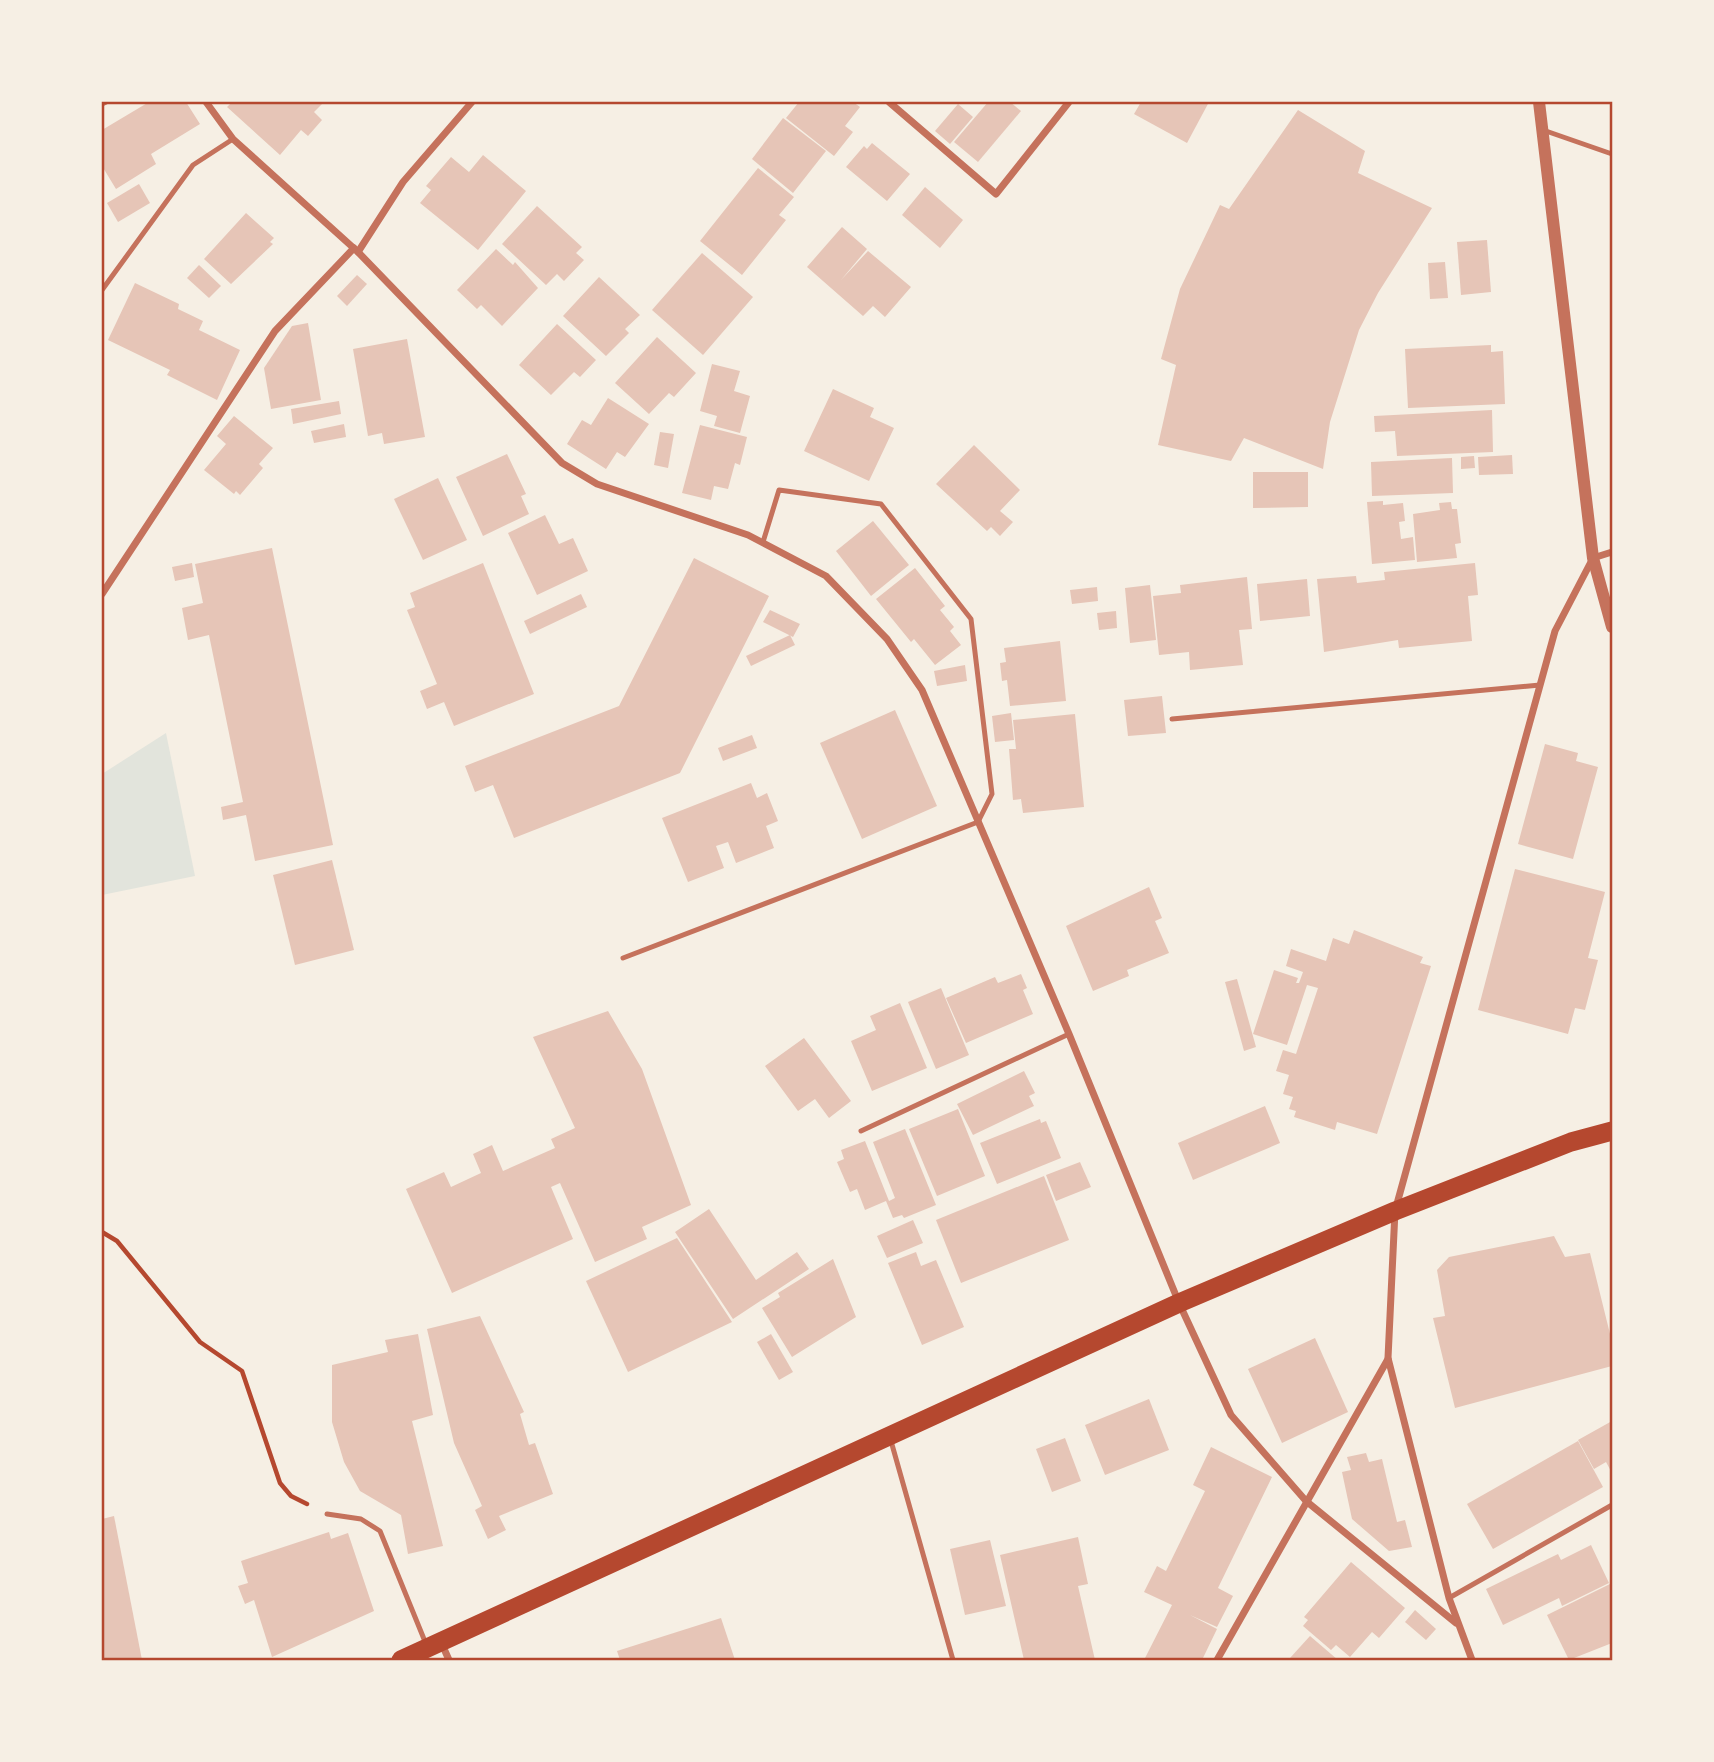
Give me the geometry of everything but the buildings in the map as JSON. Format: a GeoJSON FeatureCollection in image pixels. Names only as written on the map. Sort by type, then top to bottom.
{"type":"FeatureCollection","features":[{"type":"Feature","properties":{"kind":"highway"},"geometry":{"type":"LineString","coordinates":[[401,1661],[1179,1303],[1395,1211],[1571,1142],[1612,1131]]}},
{"type":"Feature","properties":{"kind":"street"},"geometry":{"type":"LineString","coordinates":[[206,102],[233,139],[356,250],[562,463],[597,484],[748,535],[826,576],[887,639],[922,690],[1069,1034],[1179,1303],[1231,1415],[1306,1501],[1457,1623]]}},
{"type":"Feature","properties":{"kind":"street"},"geometry":{"type":"LineString","coordinates":[[102,594],[275,331],[356,250],[403,182],[472,102]]}},
{"type":"Feature","properties":{"kind":"street"},"geometry":{"type":"LineString","coordinates":[[889,102],[996,194],[1069,102]]}},
{"type":"Feature","properties":{"kind":"street"},"geometry":{"type":"LineString","coordinates":[[1539,102],[1593,558],[1612,627]]}},
{"type":"Feature","properties":{"kind":"street"},"geometry":{"type":"LineString","coordinates":[[1472,1661],[1449,1598],[1388,1358],[1395,1211],[1555,631],[1593,558],[1612,552]]}},
{"type":"Feature","properties":{"kind":"street"},"geometry":{"type":"LineString","coordinates":[[1217,1661],[1388,1358]]}},
{"type":"Feature","properties":{"kind":"street"},"geometry":{"type":"LineString","coordinates":[[434,1645],[449,1661]]}},
{"type":"Feature","properties":{"kind":"lane"},"geometry":{"type":"LineString","coordinates":[[1543,130],[1612,155]]}},
{"type":"Feature","properties":{"kind":"lane"},"geometry":{"type":"LineString","coordinates":[[102,290],[193,165],[233,139]]}},
{"type":"Feature","properties":{"kind":"lane"},"geometry":{"type":"LineString","coordinates":[[623,958],[978,822],[992,794],[971,619],[881,504],[779,490],[763,542]]}},
{"type":"Feature","properties":{"kind":"lane"},"geometry":{"type":"LineString","coordinates":[[1172,719],[1540,685]]}},
{"type":"Feature","properties":{"kind":"lane"},"geometry":{"type":"LineString","coordinates":[[861,1131],[1069,1034]]}},
{"type":"Feature","properties":{"kind":"lane"},"geometry":{"type":"LineString","coordinates":[[890,1436],[953,1661]]}},
{"type":"Feature","properties":{"kind":"lane"},"geometry":{"type":"LineString","coordinates":[[1449,1598],[1612,1505]]}},
{"type":"Feature","properties":{"kind":"lane"},"geometry":{"type":"LineString","coordinates":[[327,1514],[360,1519],[380,1531],[434,1645]]}},
{"type":"Feature","properties":{"kind":"path"},"geometry":{"type":"LineString","coordinates":[[102,1232],[117,1241],[200,1342],[242,1371],[280,1483],[291,1496],[327,1514]]}},
{"type":"Feature","properties":{"kind":"shaded area"},"geometry":{"type":"Polygon","coordinates":[[[166,733],[195,876],[102,895],[102,774],[166,733]]]}}]}
